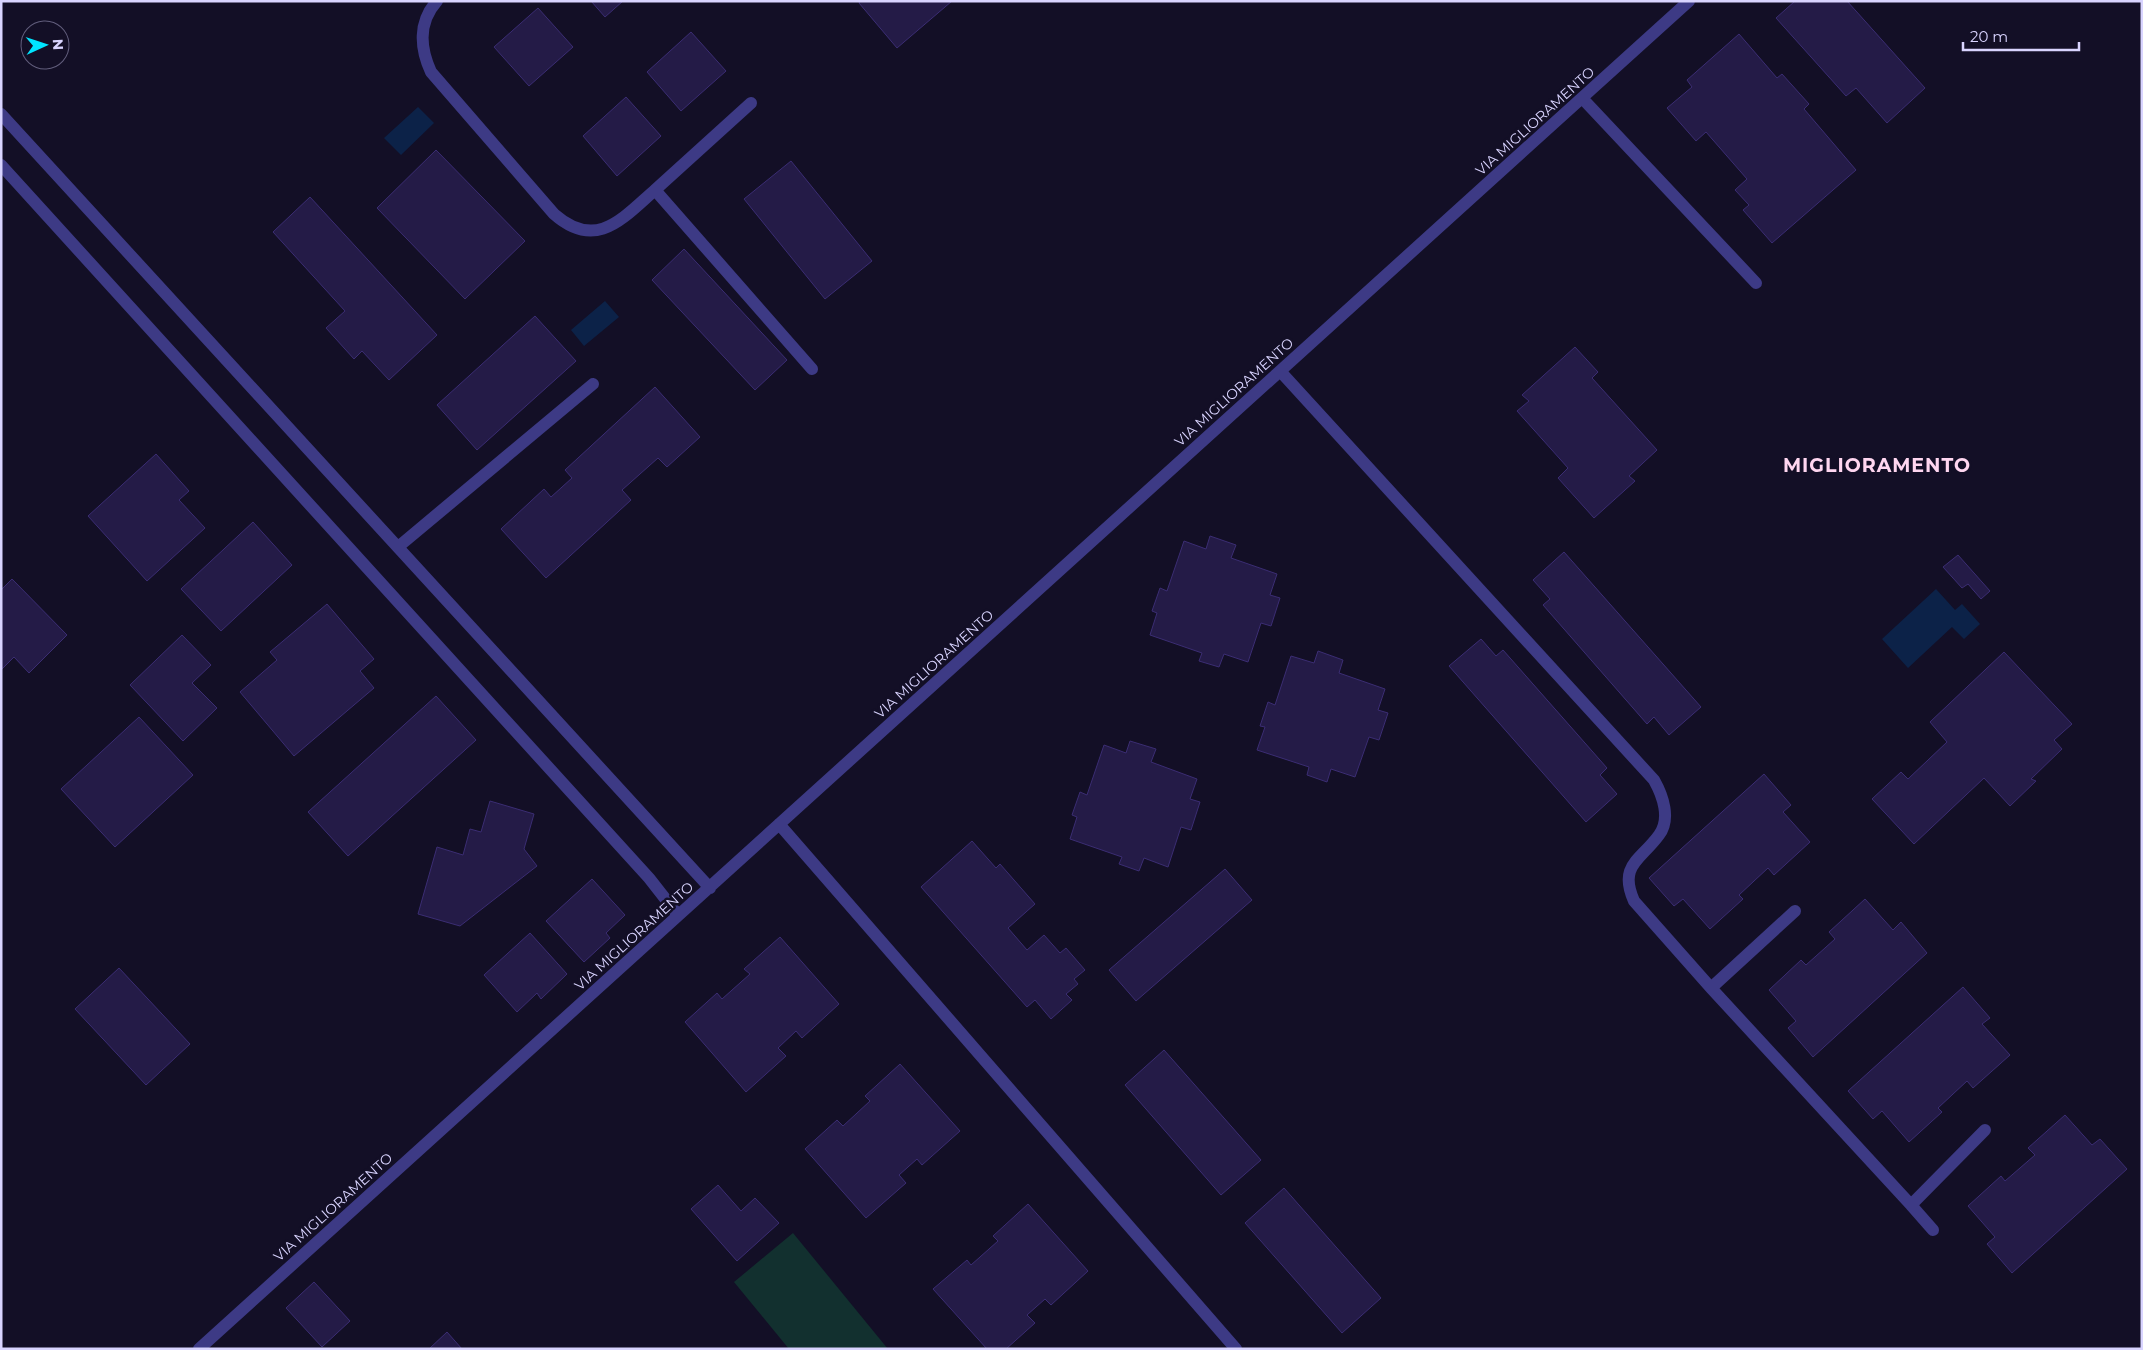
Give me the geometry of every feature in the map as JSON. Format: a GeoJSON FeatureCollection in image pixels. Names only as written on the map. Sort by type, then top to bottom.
{"type":"FeatureCollection","features":[{"type":"Feature","properties":{"kind":"street"},"geometry":{"type":"LineString","coordinates":[[437,1],[428,13],[422,37],[422,50],[431,72],[554,214],[563,222],[576,229],[588,232],[601,230],[619,221],[751,103]]}},
{"type":"Feature","properties":{"kind":"street","name":"VIA MIGLIORAMENTO"},"geometry":{"type":"LineString","coordinates":[[199,1349],[1689,1]]}},
{"type":"Feature","properties":{"kind":"street"},"geometry":{"type":"LineString","coordinates":[[1582,98],[1756,284]]}},
{"type":"Feature","properties":{"kind":"street"},"geometry":{"type":"LineString","coordinates":[[1,114],[710,888]]}},
{"type":"Feature","properties":{"kind":"street"},"geometry":{"type":"LineString","coordinates":[[1,165],[649,878],[678,915]]}},
{"type":"Feature","properties":{"kind":"street"},"geometry":{"type":"LineString","coordinates":[[655,190],[812,369]]}},
{"type":"Feature","properties":{"kind":"street"},"geometry":{"type":"LineString","coordinates":[[1280,371],[1654,780],[1663,796],[1663,827],[1660,834],[1634,861],[1630,872],[1630,891],[1641,910],[1933,1230]]}},
{"type":"Feature","properties":{"kind":"street"},"geometry":{"type":"LineString","coordinates":[[398,547],[593,384]]}},
{"type":"Feature","properties":{"kind":"street"},"geometry":{"type":"LineString","coordinates":[[779,824],[1236,1349]]}},
{"type":"Feature","properties":{"kind":"street"},"geometry":{"type":"LineString","coordinates":[[1711,988],[1795,911]]}},
{"type":"Feature","properties":{"kind":"street"},"geometry":{"type":"LineString","coordinates":[[1911,1204],[1985,1130]]}},
{"type":"Feature","properties":{"kind":"green space"},"geometry":{"type":"Polygon","coordinates":[[[793,1233],[888,1349],[789,1349],[734,1282],[793,1233]]]}},
{"type":"Feature","properties":{"kind":"water"},"geometry":{"type":"Polygon","coordinates":[[[418,107],[434,123],[401,155],[384,138],[418,107]]]}},
{"type":"Feature","properties":{"kind":"water"},"geometry":{"type":"Polygon","coordinates":[[[605,301],[619,317],[584,346],[571,330],[605,301]]]}},
{"type":"Feature","properties":{"kind":"water"},"geometry":{"type":"Polygon","coordinates":[[[1936,589],[1955,610],[1962,604],[1980,624],[1964,639],[1952,627],[1908,668],[1882,639],[1936,589]]]}},
{"type":"Feature","properties":{"kind":"building"},"geometry":{"type":"Polygon","coordinates":[[[591,1],[623,1],[605,17],[591,1]]]}},
{"type":"Feature","properties":{"kind":"building"},"geometry":{"type":"Polygon","coordinates":[[[860,1],[952,1],[897,48],[859,3],[860,1]]]}},
{"type":"Feature","properties":{"kind":"building"},"geometry":{"type":"Polygon","coordinates":[[[1795,1],[1847,1],[1925,88],[1887,123],[1856,88],[1846,96],[1776,18],[1795,1]]]}},
{"type":"Feature","properties":{"kind":"building"},"geometry":{"type":"Polygon","coordinates":[[[538,8],[573,47],[529,86],[494,47],[538,8]]]}},
{"type":"Feature","properties":{"kind":"building"},"geometry":{"type":"Polygon","coordinates":[[[691,32],[726,71],[681,111],[647,72],[691,32]]]}},
{"type":"Feature","properties":{"kind":"building"},"geometry":{"type":"Polygon","coordinates":[[[1739,34],[1777,78],[1782,74],[1809,104],[1804,109],[1856,170],[1772,243],[1743,210],[1749,205],[1735,190],[1747,179],[1706,132],[1696,141],[1667,108],[1692,87],[1687,80],[1739,34]]]}},
{"type":"Feature","properties":{"kind":"building"},"geometry":{"type":"Polygon","coordinates":[[[626,97],[661,136],[617,176],[583,136],[626,97]]]}},
{"type":"Feature","properties":{"kind":"building"},"geometry":{"type":"Polygon","coordinates":[[[436,150],[525,241],[465,299],[377,208],[436,150]]]}},
{"type":"Feature","properties":{"kind":"building"},"geometry":{"type":"Polygon","coordinates":[[[791,161],[872,261],[825,299],[744,199],[791,161]]]}},
{"type":"Feature","properties":{"kind":"building"},"geometry":{"type":"Polygon","coordinates":[[[310,197],[437,335],[389,380],[362,351],[354,359],[326,328],[345,311],[273,232],[310,197]]]}},
{"type":"Feature","properties":{"kind":"building"},"geometry":{"type":"Polygon","coordinates":[[[684,249],[787,360],[755,390],[652,280],[684,249]]]}},
{"type":"Feature","properties":{"kind":"building"},"geometry":{"type":"Polygon","coordinates":[[[535,316],[576,361],[477,450],[437,405],[535,316]]]}},
{"type":"Feature","properties":{"kind":"building"},"geometry":{"type":"Polygon","coordinates":[[[1575,347],[1598,372],[1592,378],[1657,450],[1629,476],[1635,481],[1594,518],[1558,478],[1568,468],[1517,411],[1529,401],[1522,395],[1575,347]]]}},
{"type":"Feature","properties":{"kind":"building"},"geometry":{"type":"Polygon","coordinates":[[[655,387],[700,437],[667,467],[658,458],[622,490],[631,500],[546,578],[501,529],[544,489],[551,497],[572,478],[565,470],[655,387]]]}},
{"type":"Feature","properties":{"kind":"building"},"geometry":{"type":"Polygon","coordinates":[[[156,454],[189,491],[179,500],[205,528],[147,581],[88,516],[156,454]]]}},
{"type":"Feature","properties":{"kind":"building"},"geometry":{"type":"Polygon","coordinates":[[[253,522],[292,565],[221,631],[181,589],[253,522]]]}},
{"type":"Feature","properties":{"kind":"building"},"geometry":{"type":"Polygon","coordinates":[[[1210,536],[1236,545],[1231,558],[1277,574],[1270,595],[1280,598],[1271,626],[1261,623],[1248,662],[1224,654],[1219,667],[1199,661],[1202,653],[1150,635],[1157,613],[1152,611],[1160,588],[1167,591],[1184,541],[1206,549],[1210,536]]]}},
{"type":"Feature","properties":{"kind":"building"},"geometry":{"type":"Polygon","coordinates":[[[1564,552],[1701,707],[1669,735],[1654,717],[1647,724],[1543,605],[1550,599],[1533,580],[1564,552]]]}},
{"type":"Feature","properties":{"kind":"building"},"geometry":{"type":"Polygon","coordinates":[[[1958,555],[1990,591],[1981,599],[1968,584],[1962,588],[1943,567],[1958,555]]]}},
{"type":"Feature","properties":{"kind":"building"},"geometry":{"type":"Polygon","coordinates":[[[12,579],[67,635],[29,673],[14,657],[1,670],[1,590],[12,579]]]}},
{"type":"Feature","properties":{"kind":"building"},"geometry":{"type":"Polygon","coordinates":[[[327,604],[374,659],[360,671],[374,688],[294,756],[240,692],[277,660],[270,652],[327,604]]]}},
{"type":"Feature","properties":{"kind":"building"},"geometry":{"type":"Polygon","coordinates":[[[182,635],[211,665],[192,683],[217,708],[183,741],[130,685],[182,635]]]}},
{"type":"Feature","properties":{"kind":"building"},"geometry":{"type":"Polygon","coordinates":[[[1481,639],[1496,656],[1503,650],[1607,768],[1600,775],[1617,794],[1586,822],[1449,666],[1481,639]]]}},
{"type":"Feature","properties":{"kind":"building"},"geometry":{"type":"Polygon","coordinates":[[[1318,651],[1343,660],[1339,673],[1385,689],[1378,710],[1388,713],[1379,740],[1369,737],[1355,777],[1331,769],[1327,782],[1307,775],[1309,767],[1257,750],[1265,727],[1260,726],[1268,702],[1275,705],[1291,656],[1314,663],[1318,651]]]}},
{"type":"Feature","properties":{"kind":"building"},"geometry":{"type":"Polygon","coordinates":[[[2004,652],[2072,724],[2054,740],[2062,749],[2031,779],[2036,781],[2010,806],[1984,778],[1914,844],[1872,799],[1901,772],[1908,779],[1947,742],[1930,722],[2004,652]]]}},
{"type":"Feature","properties":{"kind":"building"},"geometry":{"type":"Polygon","coordinates":[[[436,696],[476,740],[348,856],[308,812],[436,696]]]}},
{"type":"Feature","properties":{"kind":"building"},"geometry":{"type":"Polygon","coordinates":[[[139,717],[193,775],[115,847],[61,789],[139,717]]]}},
{"type":"Feature","properties":{"kind":"building"},"geometry":{"type":"Polygon","coordinates":[[[1130,741],[1156,749],[1151,762],[1197,779],[1190,799],[1200,802],[1191,830],[1181,827],[1168,867],[1144,858],[1139,871],[1119,864],[1122,857],[1070,839],[1077,817],[1072,815],[1080,792],[1087,795],[1104,745],[1126,753],[1130,741]]]}},
{"type":"Feature","properties":{"kind":"building"},"geometry":{"type":"Polygon","coordinates":[[[1764,774],[1791,805],[1783,812],[1810,842],[1774,875],[1768,868],[1739,895],[1743,899],[1710,929],[1683,899],[1674,906],[1649,878],[1764,774]]]}},
{"type":"Feature","properties":{"kind":"building"},"geometry":{"type":"Polygon","coordinates":[[[490,801],[534,814],[524,849],[537,866],[460,926],[418,914],[437,847],[463,855],[470,829],[481,832],[490,801]]]}},
{"type":"Feature","properties":{"kind":"building"},"geometry":{"type":"Polygon","coordinates":[[[972,841],[996,868],[1000,864],[1035,904],[1008,928],[1027,950],[1044,935],[1060,953],[1066,948],[1085,970],[1074,979],[1078,984],[1066,994],[1072,1000],[1051,1019],[1035,1000],[1027,1007],[921,887],[972,841]]]}},
{"type":"Feature","properties":{"kind":"building"},"geometry":{"type":"Polygon","coordinates":[[[1225,869],[1252,900],[1136,1001],[1109,970],[1225,869]]]}},
{"type":"Feature","properties":{"kind":"building"},"geometry":{"type":"Polygon","coordinates":[[[592,879],[625,915],[606,933],[610,938],[584,962],[546,921],[592,879]]]}},
{"type":"Feature","properties":{"kind":"building"},"geometry":{"type":"Polygon","coordinates":[[[1865,899],[1893,930],[1901,922],[1927,953],[1813,1057],[1788,1028],[1796,1021],[1769,990],[1801,960],[1806,965],[1835,939],[1829,932],[1865,899]]]}},
{"type":"Feature","properties":{"kind":"building"},"geometry":{"type":"Polygon","coordinates":[[[530,933],[567,974],[541,999],[537,993],[517,1012],[484,975],[530,933]]]}},
{"type":"Feature","properties":{"kind":"building"},"geometry":{"type":"Polygon","coordinates":[[[780,937],[839,1004],[802,1038],[796,1031],[778,1048],[786,1056],[746,1092],[685,1022],[717,993],[722,999],[750,974],[744,969],[780,937]]]}},
{"type":"Feature","properties":{"kind":"building"},"geometry":{"type":"Polygon","coordinates":[[[119,968],[190,1044],[146,1085],[75,1009],[119,968]]]}},
{"type":"Feature","properties":{"kind":"building"},"geometry":{"type":"Polygon","coordinates":[[[1963,987],[1990,1018],[1982,1024],[2010,1055],[1973,1088],[1967,1081],[1938,1108],[1942,1112],[1909,1142],[1882,1111],[1873,1119],[1848,1091],[1963,987]]]}},
{"type":"Feature","properties":{"kind":"building"},"geometry":{"type":"Polygon","coordinates":[[[1164,1050],[1261,1160],[1221,1195],[1125,1085],[1164,1050]]]}},
{"type":"Feature","properties":{"kind":"building"},"geometry":{"type":"Polygon","coordinates":[[[900,1064],[960,1131],[922,1165],[917,1159],[899,1175],[906,1183],[866,1218],[805,1149],[837,1120],[843,1126],[870,1101],[865,1096],[900,1064]]]}},
{"type":"Feature","properties":{"kind":"building"},"geometry":{"type":"Polygon","coordinates":[[[2065,1115],[2092,1145],[2100,1139],[2127,1169],[2012,1273],[1987,1244],[1995,1237],[1968,1206],[2001,1176],[2005,1181],[2035,1155],[2028,1148],[2065,1115]]]}},
{"type":"Feature","properties":{"kind":"building"},"geometry":{"type":"Polygon","coordinates":[[[718,1185],[741,1211],[755,1198],[779,1223],[737,1261],[691,1209],[718,1185]]]}},
{"type":"Feature","properties":{"kind":"building"},"geometry":{"type":"Polygon","coordinates":[[[1284,1188],[1381,1298],[1342,1333],[1245,1223],[1284,1188]]]}},
{"type":"Feature","properties":{"kind":"building"},"geometry":{"type":"Polygon","coordinates":[[[1028,1204],[1088,1271],[1051,1305],[1045,1299],[1027,1315],[1035,1323],[1006,1349],[987,1349],[933,1289],[967,1260],[971,1265],[998,1241],[993,1236],[1028,1204]]]}},
{"type":"Feature","properties":{"kind":"building"},"geometry":{"type":"Polygon","coordinates":[[[314,1282],[350,1321],[322,1347],[286,1308],[314,1282]]]}},
{"type":"Feature","properties":{"kind":"building"},"geometry":{"type":"Polygon","coordinates":[[[447,1332],[462,1349],[429,1349],[447,1332]]]}},
{"type":"Feature","properties":{"kind":"district","name":"MIGLIORAMENTO"},"geometry":{"type":"Point","coordinates":[1877,465]}}]}
